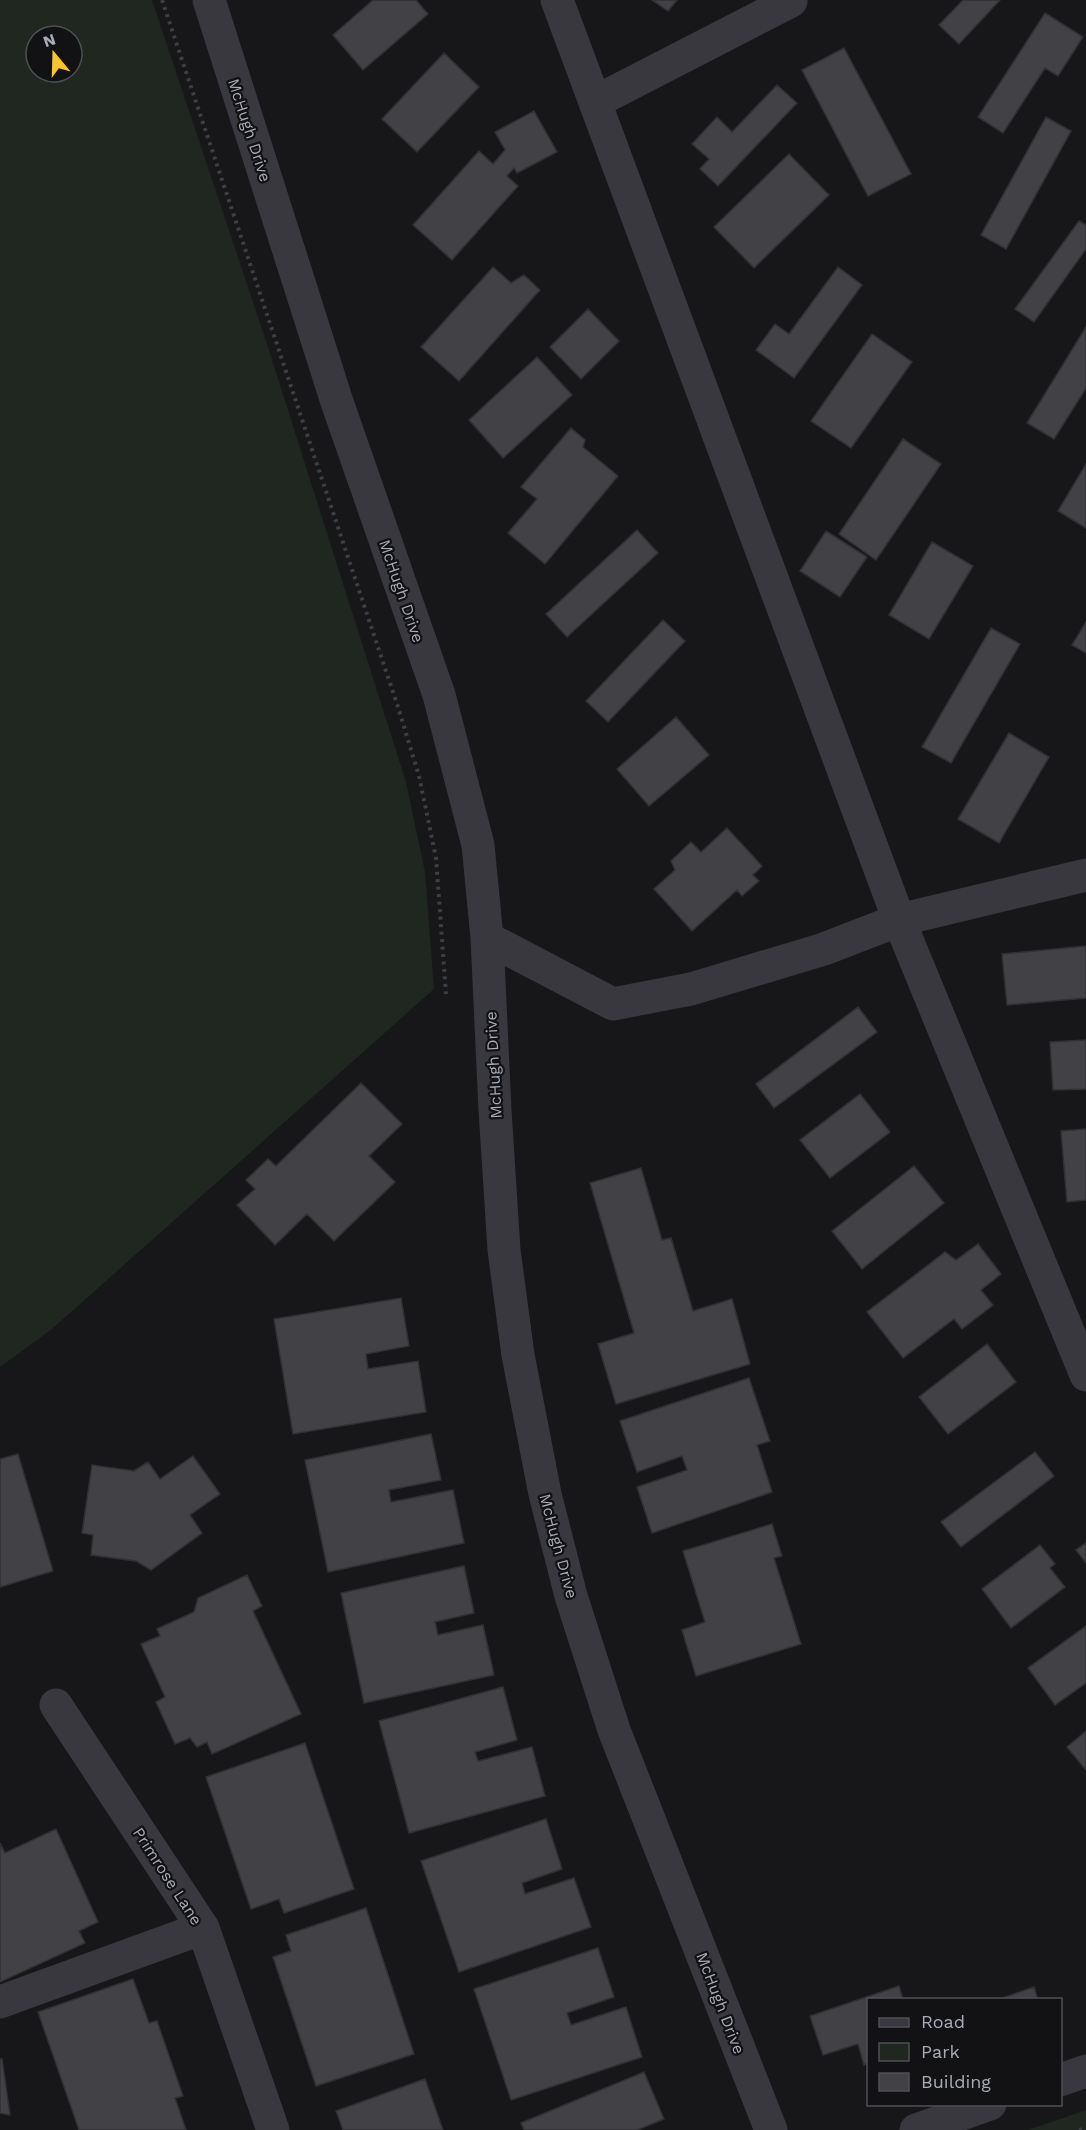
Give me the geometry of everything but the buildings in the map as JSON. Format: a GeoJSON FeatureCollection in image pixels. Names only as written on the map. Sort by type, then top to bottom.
{"type":"FeatureCollection","features":[{"type":"Feature","properties":{"kind":"street","name":"McHugh Drive"},"geometry":{"type":"LineString","coordinates":[[209,0],[337,402],[439,695],[478,845],[487,938],[504,1250],[518,1355],[545,1494],[572,1596],[614,1730],[771,2130]]}},
{"type":"Feature","properties":{"kind":"street"},"geometry":{"type":"LineString","coordinates":[[557,0],[899,920],[1086,1375]]}},
{"type":"Feature","properties":{"kind":"street"},"geometry":{"type":"LineString","coordinates":[[595,102],[791,1]]}},
{"type":"Feature","properties":{"kind":"street"},"geometry":{"type":"LineString","coordinates":[[487,938],[613,1004],[691,989],[824,949],[899,920],[1086,875]]}},
{"type":"Feature","properties":{"kind":"street","name":"Primrose Lane"},"geometry":{"type":"LineString","coordinates":[[56,1706],[203,1928],[273,2130]]}},
{"type":"Feature","properties":{"kind":"street"},"geometry":{"type":"LineString","coordinates":[[0,2002],[203,1928]]}},
{"type":"Feature","properties":{"kind":"street"},"geometry":{"type":"LineString","coordinates":[[1062,2079],[1086,2071]]}},
{"type":"Feature","properties":{"kind":"street"},"geometry":{"type":"LineString","coordinates":[[916,2130],[984,2106]]}},
{"type":"Feature","properties":{"kind":"path"},"geometry":{"type":"LineString","coordinates":[[162,0],[419,776],[436,858],[446,994]]}},
{"type":"Feature","properties":{"kind":"path"},"geometry":{"type":"LineString","coordinates":[[1079,2130],[1086,2128]]}},
{"type":"Feature","properties":{"kind":"green space"},"geometry":{"type":"Polygon","coordinates":[[[0,0],[152,0],[267,344],[406,782],[425,872],[434,989],[52,1329],[0,1367],[0,0]]]}},
{"type":"Feature","properties":{"kind":"green space"},"geometry":{"type":"Polygon","coordinates":[[[1086,2110],[1086,2130],[1028,2130],[1086,2110]]]}}]}
